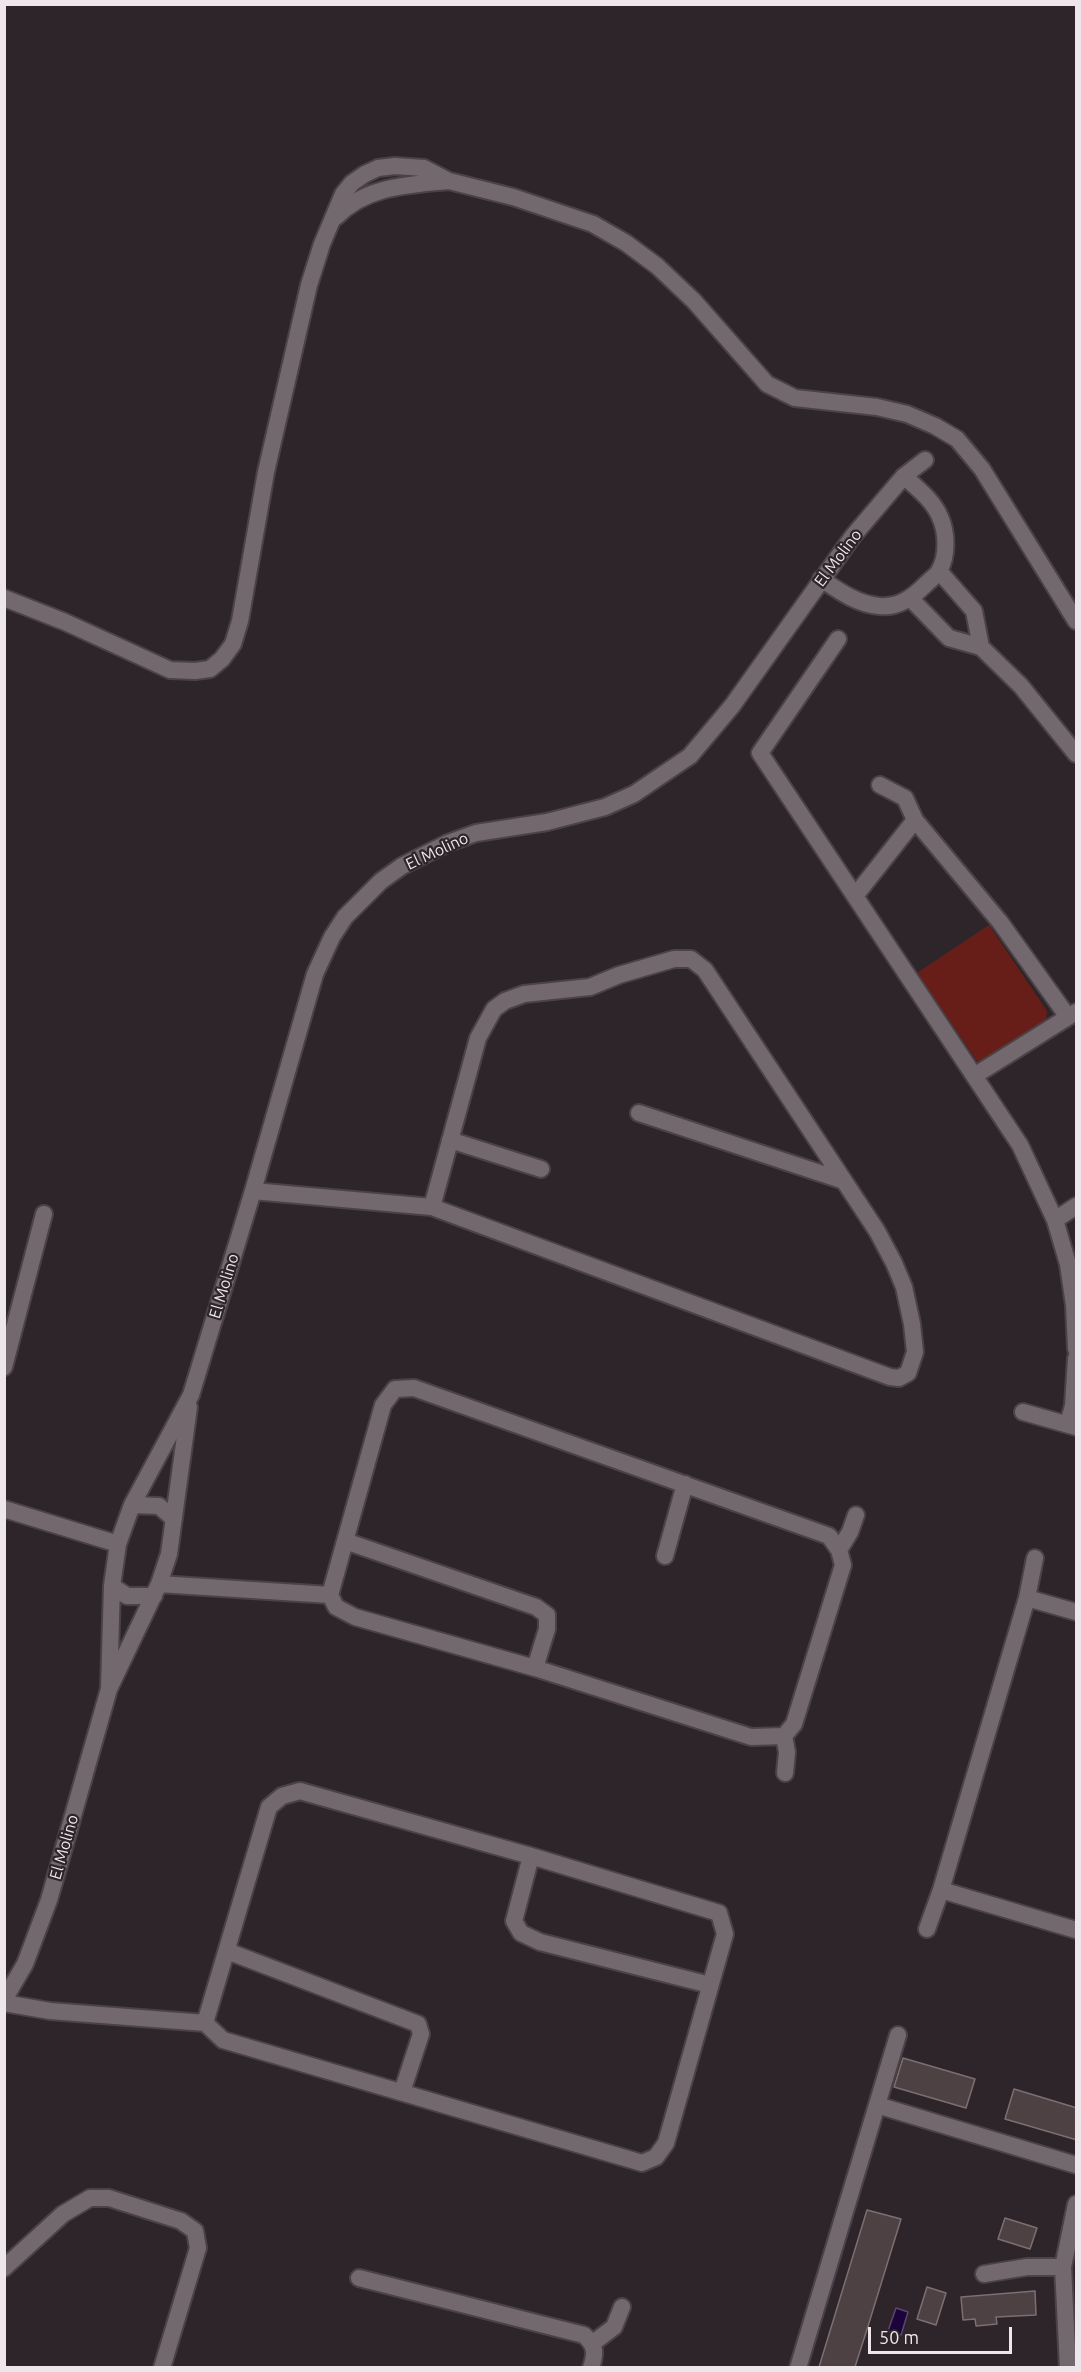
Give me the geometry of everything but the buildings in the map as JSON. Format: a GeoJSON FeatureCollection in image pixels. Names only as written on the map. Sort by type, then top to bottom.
{"type":"FeatureCollection","features":[{"type":"Feature","properties":{"kind":"street"},"geometry":{"type":"LineString","coordinates":[[4,598],[65,622],[170,670],[210,669],[222,659],[233,644],[240,621],[266,472],[287,376],[309,285],[330,223],[351,204],[379,190],[400,185],[449,181],[513,197],[593,224],[626,243],[657,266],[687,294],[767,384],[795,398],[877,407],[907,414],[957,439],[982,469],[1077,621]]}},
{"type":"Feature","properties":{"kind":"street","name":"El Molino"},"geometry":{"type":"LineString","coordinates":[[4,2002],[25,1964],[49,1900],[109,1689],[157,1590],[169,1554],[191,1395],[253,1191],[315,974],[332,938],[355,904],[402,866],[448,843],[476,833],[575,816],[605,807],[658,779],[690,756],[732,706],[853,536],[904,476],[925,460]]}},
{"type":"Feature","properties":{"kind":"street"},"geometry":{"type":"LineString","coordinates":[[821,579],[864,603],[892,605],[911,599],[939,571],[945,550],[945,530],[931,502],[904,476]]}},
{"type":"Feature","properties":{"kind":"street"},"geometry":{"type":"LineString","coordinates":[[939,571],[974,611],[981,647]]}},
{"type":"Feature","properties":{"kind":"street"},"geometry":{"type":"LineString","coordinates":[[911,599],[949,638],[981,647],[1021,686],[1077,754]]}},
{"type":"Feature","properties":{"kind":"street"},"geometry":{"type":"LineString","coordinates":[[838,639],[760,753],[1020,1145],[1055,1220],[1068,1264],[1077,1349]]}},
{"type":"Feature","properties":{"kind":"street"},"geometry":{"type":"LineString","coordinates":[[880,785],[905,798],[915,820],[1000,922],[1072,1014],[974,1076]]}},
{"type":"Feature","properties":{"kind":"street"},"geometry":{"type":"LineString","coordinates":[[855,896],[915,820]]}},
{"type":"Feature","properties":{"kind":"street"},"geometry":{"type":"LineString","coordinates":[[253,1191],[432,1207],[890,1377],[899,1378],[908,1373],[915,1352],[904,1287],[877,1231],[705,970],[691,959],[674,959],[620,975],[590,987],[524,994],[494,1009],[478,1038],[432,1207]]}},
{"type":"Feature","properties":{"kind":"street"},"geometry":{"type":"LineString","coordinates":[[639,1113],[844,1181]]}},
{"type":"Feature","properties":{"kind":"street"},"geometry":{"type":"LineString","coordinates":[[450,1140],[541,1169]]}},
{"type":"Feature","properties":{"kind":"street"},"geometry":{"type":"LineString","coordinates":[[1055,1220],[1077,1206]]}},
{"type":"Feature","properties":{"kind":"street"},"geometry":{"type":"LineString","coordinates":[[4,1367],[44,1214]]}},
{"type":"Feature","properties":{"kind":"street"},"geometry":{"type":"LineString","coordinates":[[1023,1412],[1072,1426],[1077,1358]]}},
{"type":"Feature","properties":{"kind":"street"},"geometry":{"type":"LineString","coordinates":[[414,1388],[829,1536],[843,1564],[794,1724],[784,1736],[751,1737],[535,1668],[355,1617],[336,1606],[330,1595],[345,1541],[383,1405],[395,1389],[414,1388]]}},
{"type":"Feature","properties":{"kind":"street","name":"El Molino"},"geometry":{"type":"LineString","coordinates":[[109,1689],[112,1586],[118,1544],[132,1505],[191,1395]]}},
{"type":"Feature","properties":{"kind":"street"},"geometry":{"type":"LineString","coordinates":[[665,1556],[685,1484]]}},
{"type":"Feature","properties":{"kind":"street"},"geometry":{"type":"LineString","coordinates":[[132,1505],[159,1506],[174,1519]]}},
{"type":"Feature","properties":{"kind":"street"},"geometry":{"type":"LineString","coordinates":[[4,1509],[118,1544]]}},
{"type":"Feature","properties":{"kind":"street"},"geometry":{"type":"LineString","coordinates":[[838,1550],[850,1532],[856,1515]]}},
{"type":"Feature","properties":{"kind":"street"},"geometry":{"type":"LineString","coordinates":[[345,1541],[536,1607],[547,1616],[547,1629],[535,1668]]}},
{"type":"Feature","properties":{"kind":"street"},"geometry":{"type":"LineString","coordinates":[[927,1929],[941,1890],[1028,1598],[1035,1558]]}},
{"type":"Feature","properties":{"kind":"street"},"geometry":{"type":"LineString","coordinates":[[112,1586],[126,1596],[157,1590],[330,1595]]}},
{"type":"Feature","properties":{"kind":"street"},"geometry":{"type":"LineString","coordinates":[[1028,1598],[1077,1612]]}},
{"type":"Feature","properties":{"kind":"street"},"geometry":{"type":"LineString","coordinates":[[784,1736],[787,1752],[785,1773]]}},
{"type":"Feature","properties":{"kind":"street"},"geometry":{"type":"LineString","coordinates":[[4,2002],[50,2011],[206,2023],[223,2040],[642,2163],[656,2157],[666,2143],[725,1934],[719,1913],[531,1856],[300,1791],[282,1796],[269,1807],[206,2023]]}},
{"type":"Feature","properties":{"kind":"street"},"geometry":{"type":"LineString","coordinates":[[531,1856],[514,1921],[521,1933],[540,1942],[710,1985]]}},
{"type":"Feature","properties":{"kind":"street"},"geometry":{"type":"LineString","coordinates":[[941,1890],[1077,1930]]}},
{"type":"Feature","properties":{"kind":"street"},"geometry":{"type":"LineString","coordinates":[[227,1951],[418,2024],[421,2034],[402,2092]]}},
{"type":"Feature","properties":{"kind":"street"},"geometry":{"type":"LineString","coordinates":[[798,2367],[898,2035]]}},
{"type":"Feature","properties":{"kind":"street"},"geometry":{"type":"LineString","coordinates":[[877,2105],[1077,2165]]}},
{"type":"Feature","properties":{"kind":"street"},"geometry":{"type":"LineString","coordinates":[[4,2268],[63,2214],[90,2198],[109,2198],[181,2221],[195,2231],[198,2248],[162,2367]]}},
{"type":"Feature","properties":{"kind":"street"},"geometry":{"type":"LineString","coordinates":[[1068,2367],[1063,2267],[1077,2204]]}},
{"type":"Feature","properties":{"kind":"street"},"geometry":{"type":"LineString","coordinates":[[984,2274],[1028,2266],[1063,2267]]}},
{"type":"Feature","properties":{"kind":"street"},"geometry":{"type":"LineString","coordinates":[[359,2278],[584,2335],[593,2343],[596,2354],[591,2367]]}},
{"type":"Feature","properties":{"kind":"street"},"geometry":{"type":"LineString","coordinates":[[593,2343],[614,2326],[622,2307]]}},
{"type":"Feature","properties":{"kind":"shaded area"},"geometry":{"type":"Polygon","coordinates":[[[989,925],[1047,1011],[1046,1020],[979,1064],[917,973],[989,925]]]}},
{"type":"Feature","properties":{"kind":"shaded area"},"geometry":{"type":"Polygon","coordinates":[[[896,2308],[908,2312],[901,2335],[888,2331],[896,2308]]]}}]}
